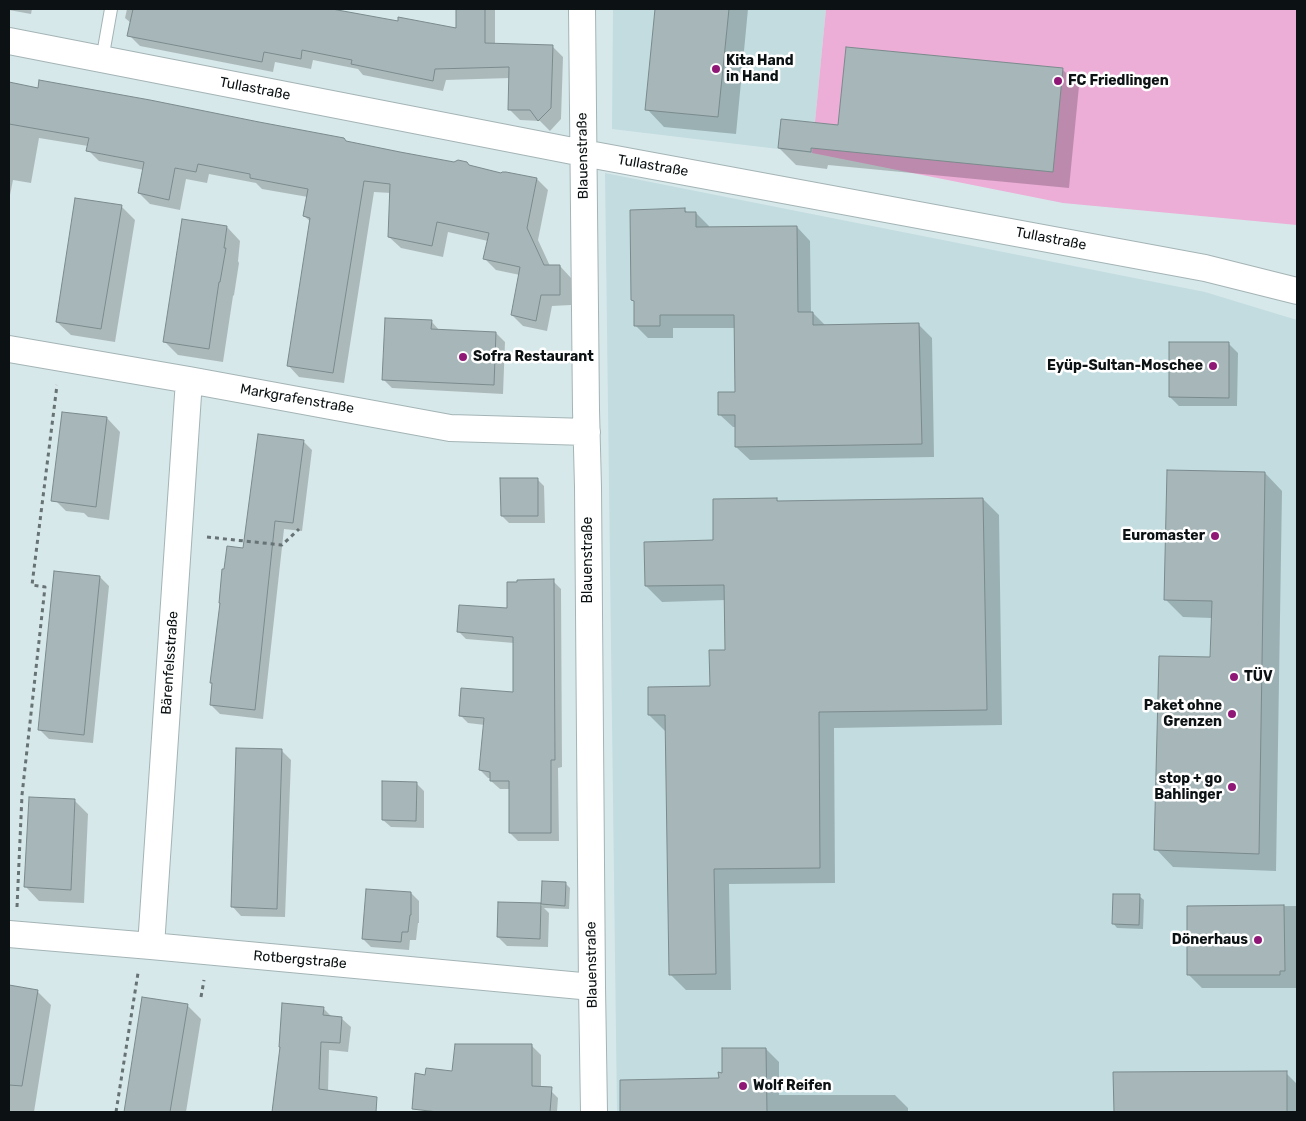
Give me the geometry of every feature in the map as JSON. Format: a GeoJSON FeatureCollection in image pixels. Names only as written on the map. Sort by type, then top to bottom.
{"type":"FeatureCollection","features":[{"type":"Feature","properties":{"kind":"street","name":"Blauenstraße"},"geometry":{"type":"LineString","coordinates":[[582,9],[594,1112]]}},
{"type":"Feature","properties":{"kind":"street","name":"Tullastraße"},"geometry":{"type":"LineString","coordinates":[[9,41],[583,152],[1205,268],[1297,291]]}},
{"type":"Feature","properties":{"kind":"street","name":"Markgrafenstraße"},"geometry":{"type":"LineString","coordinates":[[9,349],[450,428],[586,432]]}},
{"type":"Feature","properties":{"kind":"street","name":"Bärenfelsstraße"},"geometry":{"type":"LineString","coordinates":[[145,956],[190,380]]}},
{"type":"Feature","properties":{"kind":"street","name":"Rotbergstraße"},"geometry":{"type":"LineString","coordinates":[[12,935],[145,956],[592,987]]}},
{"type":"Feature","properties":{"kind":"lane"},"geometry":{"type":"LineString","coordinates":[[102,60],[111,9]]}},
{"type":"Feature","properties":{"kind":"path"},"geometry":{"type":"LineString","coordinates":[[12,935],[18,894],[22,795],[45,587],[32,585],[61,358]]}},
{"type":"Feature","properties":{"kind":"path"},"geometry":{"type":"LineString","coordinates":[[179,535],[282,544],[299,529]]}},
{"type":"Feature","properties":{"kind":"path"},"geometry":{"type":"LineString","coordinates":[[116,1112],[145,956]]}},
{"type":"Feature","properties":{"kind":"shaded area","name":"Kita Hand in Hand"},"geometry":{"type":"Polygon","coordinates":[[[613,9],[826,9],[812,153],[612,129],[613,9]]]}},
{"type":"Feature","properties":{"kind":"shaded area","name":"FC Friedlingen"},"geometry":{"type":"Polygon","coordinates":[[[826,9],[1297,9],[1297,225],[1063,203],[812,153],[826,9]]]}},
{"type":"Feature","properties":{"kind":"shaded area"},"geometry":{"type":"Polygon","coordinates":[[[605,173],[1205,292],[1297,320],[1297,1112],[617,1112],[605,173]]]}},
{"type":"Feature","properties":{"kind":"building"},"geometry":{"type":"Polygon","coordinates":[[[133,9],[332,9],[398,21],[398,17],[456,28],[456,9],[485,9],[485,43],[553,45],[551,108],[538,121],[530,110],[508,110],[509,67],[435,69],[433,81],[351,64],[352,60],[302,50],[301,59],[264,52],[262,62],[127,36],[133,9]]]}},
{"type":"Feature","properties":{"kind":"building"},"geometry":{"type":"Polygon","coordinates":[[[655,9],[729,9],[718,117],[645,110],[655,9]]]}},
{"type":"Feature","properties":{"kind":"building"},"geometry":{"type":"Polygon","coordinates":[[[846,47],[1063,68],[1053,172],[811,148],[811,152],[778,148],[781,119],[838,125],[846,47]]]}},
{"type":"Feature","properties":{"kind":"building"},"geometry":{"type":"Polygon","coordinates":[[[39,80],[344,138],[346,141],[400,152],[454,162],[458,160],[467,162],[469,165],[501,173],[506,172],[537,178],[527,228],[544,265],[560,265],[560,295],[541,295],[536,321],[511,315],[520,267],[483,259],[489,233],[437,222],[432,246],[388,237],[390,184],[364,181],[333,373],[287,366],[310,218],[303,216],[308,189],[250,178],[250,174],[198,164],[196,172],[175,168],[169,200],[138,193],[144,162],[86,151],[89,138],[9,124],[9,82],[38,88],[39,80]]]}},
{"type":"Feature","properties":{"kind":"building"},"geometry":{"type":"Polygon","coordinates":[[[75,198],[122,205],[101,329],[56,322],[75,198]]]}},
{"type":"Feature","properties":{"kind":"building"},"geometry":{"type":"Polygon","coordinates":[[[685,208],[685,212],[696,212],[696,227],[797,226],[798,312],[813,312],[813,325],[919,323],[922,444],[735,447],[735,415],[718,415],[718,392],[735,392],[734,315],[660,315],[660,326],[634,326],[634,301],[631,300],[630,210],[685,208]]]}},
{"type":"Feature","properties":{"kind":"building"},"geometry":{"type":"Polygon","coordinates":[[[182,219],[227,226],[224,248],[226,248],[209,349],[163,342],[182,219]]]}},
{"type":"Feature","properties":{"kind":"building"},"geometry":{"type":"Polygon","coordinates":[[[385,318],[432,320],[431,329],[496,332],[494,385],[382,380],[385,318]]]}},
{"type":"Feature","properties":{"kind":"building"},"geometry":{"type":"Polygon","coordinates":[[[1169,342],[1229,342],[1229,398],[1169,397],[1169,342]]]}},
{"type":"Feature","properties":{"kind":"building"},"geometry":{"type":"Polygon","coordinates":[[[62,412],[107,417],[96,507],[51,501],[62,412]]]}},
{"type":"Feature","properties":{"kind":"building"},"geometry":{"type":"Polygon","coordinates":[[[258,434],[304,440],[293,523],[275,521],[255,710],[210,705],[212,683],[210,683],[220,603],[222,569],[224,569],[227,546],[243,548],[258,434]]]}},
{"type":"Feature","properties":{"kind":"building"},"geometry":{"type":"Polygon","coordinates":[[[1167,470],[1265,472],[1259,854],[1154,850],[1159,656],[1210,657],[1212,601],[1164,600],[1167,470]]]}},
{"type":"Feature","properties":{"kind":"building"},"geometry":{"type":"Polygon","coordinates":[[[500,478],[538,478],[538,516],[501,516],[500,478]]]}},
{"type":"Feature","properties":{"kind":"building"},"geometry":{"type":"Polygon","coordinates":[[[777,498],[777,501],[983,498],[987,710],[819,712],[820,868],[714,869],[716,974],[669,975],[665,715],[648,715],[648,687],[710,686],[709,650],[725,650],[724,585],[645,586],[644,542],[713,540],[713,499],[777,498]]]}},
{"type":"Feature","properties":{"kind":"building"},"geometry":{"type":"Polygon","coordinates":[[[54,571],[100,576],[84,735],[38,730],[54,571]]]}},
{"type":"Feature","properties":{"kind":"building"},"geometry":{"type":"Polygon","coordinates":[[[554,579],[555,760],[551,760],[551,833],[509,833],[509,781],[490,781],[490,772],[479,770],[484,718],[459,716],[461,688],[513,692],[513,637],[457,632],[459,605],[507,608],[507,582],[554,579]]]}},
{"type":"Feature","properties":{"kind":"building"},"geometry":{"type":"Polygon","coordinates":[[[236,748],[282,749],[277,909],[231,907],[236,748]]]}},
{"type":"Feature","properties":{"kind":"building"},"geometry":{"type":"Polygon","coordinates":[[[382,781],[417,782],[416,821],[382,820],[382,781]]]}},
{"type":"Feature","properties":{"kind":"building"},"geometry":{"type":"Polygon","coordinates":[[[29,797],[75,799],[71,890],[24,887],[29,797]]]}},
{"type":"Feature","properties":{"kind":"building"},"geometry":{"type":"Polygon","coordinates":[[[542,881],[566,882],[565,906],[541,904],[542,881]]]}},
{"type":"Feature","properties":{"kind":"building"},"geometry":{"type":"Polygon","coordinates":[[[366,889],[411,892],[411,915],[408,932],[402,932],[401,942],[362,939],[366,889]]]}},
{"type":"Feature","properties":{"kind":"building"},"geometry":{"type":"Polygon","coordinates":[[[1113,894],[1140,894],[1139,925],[1112,924],[1113,894]]]}},
{"type":"Feature","properties":{"kind":"building"},"geometry":{"type":"Polygon","coordinates":[[[498,902],[541,903],[540,939],[497,937],[498,902]]]}},
{"type":"Feature","properties":{"kind":"building"},"geometry":{"type":"Polygon","coordinates":[[[1284,905],[1285,971],[1280,971],[1280,975],[1187,975],[1187,906],[1284,905]]]}},
{"type":"Feature","properties":{"kind":"building"},"geometry":{"type":"Polygon","coordinates":[[[9,985],[38,990],[22,1086],[9,1085],[9,985]]]}},
{"type":"Feature","properties":{"kind":"building"},"geometry":{"type":"Polygon","coordinates":[[[142,997],[188,1004],[170,1112],[124,1112],[142,997]]]}},
{"type":"Feature","properties":{"kind":"building"},"geometry":{"type":"Polygon","coordinates":[[[282,1003],[324,1007],[323,1015],[342,1017],[340,1043],[321,1042],[319,1089],[377,1097],[376,1112],[272,1112],[280,1047],[282,1003]]]}},
{"type":"Feature","properties":{"kind":"building"},"geometry":{"type":"Polygon","coordinates":[[[455,1044],[532,1044],[532,1086],[552,1087],[550,1112],[438,1112],[412,1109],[415,1073],[425,1075],[426,1068],[452,1071],[455,1044]]]}},
{"type":"Feature","properties":{"kind":"building"},"geometry":{"type":"Polygon","coordinates":[[[722,1048],[766,1048],[767,1112],[620,1112],[620,1080],[719,1078],[718,1072],[722,1073],[722,1048]]]}},
{"type":"Feature","properties":{"kind":"building"},"geometry":{"type":"Polygon","coordinates":[[[1287,1071],[1287,1112],[1114,1112],[1113,1072],[1287,1071]]]}},
{"type":"Feature","properties":{"kind":"place","name":"Kita Hand in Hand"},"geometry":{"type":"Point","coordinates":[716,69]}},
{"type":"Feature","properties":{"kind":"place","name":"FC Friedlingen"},"geometry":{"type":"Point","coordinates":[1058,81]}},
{"type":"Feature","properties":{"kind":"place","name":"Sofra Restaurant"},"geometry":{"type":"Point","coordinates":[463,357]}},
{"type":"Feature","properties":{"kind":"place","name":"Eyüp-Sultan-Moschee"},"geometry":{"type":"Point","coordinates":[1213,366]}},
{"type":"Feature","properties":{"kind":"place","name":"Euromaster"},"geometry":{"type":"Point","coordinates":[1215,536]}},
{"type":"Feature","properties":{"kind":"place","name":"TÜV"},"geometry":{"type":"Point","coordinates":[1234,677]}},
{"type":"Feature","properties":{"kind":"place","name":"Paket ohne Grenzen"},"geometry":{"type":"Point","coordinates":[1232,714]}},
{"type":"Feature","properties":{"kind":"place","name":"stop + go Bahlinger"},"geometry":{"type":"Point","coordinates":[1232,787]}},
{"type":"Feature","properties":{"kind":"place","name":"Dönerhaus"},"geometry":{"type":"Point","coordinates":[1258,940]}},
{"type":"Feature","properties":{"kind":"place","name":"Wolf Reifen"},"geometry":{"type":"Point","coordinates":[743,1086]}}]}
